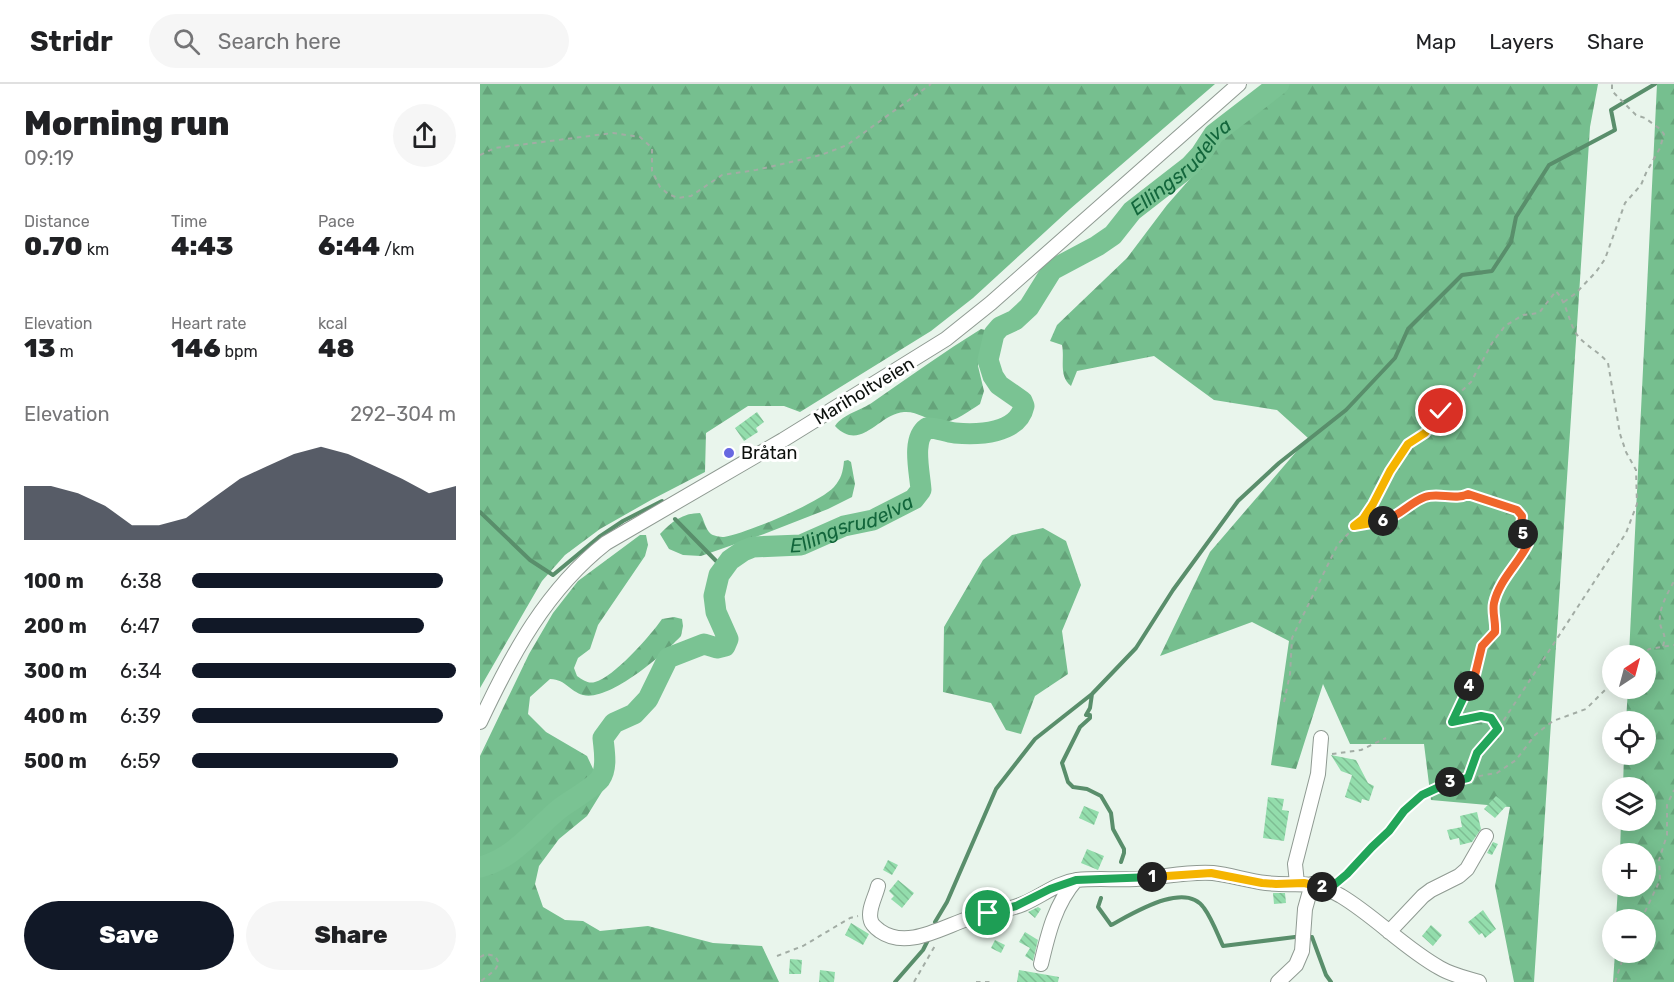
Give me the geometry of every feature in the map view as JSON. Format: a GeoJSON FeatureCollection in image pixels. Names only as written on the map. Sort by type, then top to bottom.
{"type":"FeatureCollection","features":[{"type":"Feature","properties":{"kind":"street","name":"Mariholtveien"},"geometry":{"type":"LineString","coordinates":[[480,722],[527,631],[556,590],[586,558],[606,543],[783,440],[946,339],[1008,288],[1239,84]]}},
{"type":"Feature","properties":{"kind":"street"},"geometry":{"type":"LineString","coordinates":[[1297,883],[1295,864],[1318,774],[1321,738]]}},
{"type":"Feature","properties":{"kind":"street"},"geometry":{"type":"LineString","coordinates":[[1389,932],[1423,896],[1467,869],[1486,836]]}},
{"type":"Feature","properties":{"kind":"street"},"geometry":{"type":"LineString","coordinates":[[878,886],[870,913],[871,921],[876,928],[892,938],[924,935],[1016,906],[1050,889],[1076,880],[1136,879],[1211,873],[1269,884],[1312,884],[1355,905],[1389,932],[1443,969],[1479,982]]}},
{"type":"Feature","properties":{"kind":"street"},"geometry":{"type":"LineString","coordinates":[[1041,964],[1056,911],[1068,888],[1076,880]]}},
{"type":"Feature","properties":{"kind":"street"},"geometry":{"type":"LineString","coordinates":[[1278,982],[1296,965],[1302,951],[1305,909],[1312,884]]}},
{"type":"Feature","properties":{"kind":"path"},"geometry":{"type":"LineString","coordinates":[[480,155],[495,148],[613,133],[640,136],[652,148],[652,171],[660,187],[668,194],[678,198],[691,196],[722,175],[810,158],[847,145],[931,84]]}},
{"type":"Feature","properties":{"kind":"path"},"geometry":{"type":"LineString","coordinates":[[1564,302],[1596,272],[1605,258],[1625,203],[1641,185],[1660,148],[1664,134],[1627,107],[1612,91],[1612,84]]}},
{"type":"Feature","properties":{"kind":"path"},"geometry":{"type":"LineString","coordinates":[[1284,702],[1290,674],[1292,638],[1338,544],[1363,519],[1408,444],[1425,433],[1441,411],[1471,382],[1492,343],[1505,326],[1523,315],[1539,313],[1556,291],[1564,302],[1574,329],[1583,343],[1601,354],[1608,363],[1620,434],[1626,452],[1636,470],[1637,504],[1626,533],[1498,729],[1477,753],[1468,778]]}},
{"type":"Feature","properties":{"kind":"path"},"geometry":{"type":"LineString","coordinates":[[1354,526],[1397,516],[1423,498],[1432,496],[1461,497],[1468,494],[1508,506],[1517,510],[1522,516],[1521,530],[1528,544],[1497,593],[1493,609],[1495,632],[1482,646],[1475,675],[1452,722],[1481,716],[1491,718],[1498,729]]}},
{"type":"Feature","properties":{"kind":"path"},"geometry":{"type":"LineString","coordinates":[[1663,646],[1666,637],[1659,622],[1664,599],[1674,581]]}},
{"type":"Feature","properties":{"kind":"path"},"geometry":{"type":"LineString","coordinates":[[1656,648],[1674,645]]}},
{"type":"Feature","properties":{"kind":"path"},"geometry":{"type":"LineString","coordinates":[[1328,890],[1347,874],[1389,831],[1404,811],[1422,795],[1455,780],[1497,773],[1516,760],[1535,735],[1553,722],[1586,709],[1602,693]]}},
{"type":"Feature","properties":{"kind":"path"},"geometry":{"type":"LineString","coordinates":[[1319,756],[1361,750],[1386,738]]}},
{"type":"Feature","properties":{"kind":"path"},"geometry":{"type":"LineString","coordinates":[[1646,909],[1660,880],[1659,860],[1667,835],[1667,805],[1674,790]]}},
{"type":"Feature","properties":{"kind":"path"},"geometry":{"type":"LineString","coordinates":[[777,956],[803,946],[850,918],[870,913]]}},
{"type":"Feature","properties":{"kind":"path"},"geometry":{"type":"LineString","coordinates":[[914,982],[943,928]]}},
{"type":"Feature","properties":{"kind":"path"},"geometry":{"type":"LineString","coordinates":[[480,957],[486,954],[495,956],[499,963],[495,970],[480,982]]}},
{"type":"Feature","properties":{"kind":"path"},"geometry":{"type":"LineString","coordinates":[[1615,982],[1621,963]]}},
{"type":"Feature","properties":{"kind":"path"},"geometry":{"type":"LineString","coordinates":[[976,982],[990,982]]}},
{"type":"Feature","properties":{"kind":"green space"},"geometry":{"type":"Polygon","coordinates":[[[480,84],[1215,84],[1070,209],[973,298],[931,331],[800,412],[784,406],[748,406],[706,433],[705,472],[600,529],[565,555],[542,581],[480,688],[480,84]]]}},
{"type":"Feature","properties":{"kind":"green space"},"geometry":{"type":"Polygon","coordinates":[[[1265,84],[1598,84],[1590,127],[1534,982],[1514,982],[1495,886],[1510,807],[1431,800],[1424,744],[1350,744],[1323,684],[1296,769],[1271,765],[1289,641],[1252,622],[1160,656],[1210,552],[1308,438],[1277,410],[1214,400],[1154,356],[1077,371],[1071,386],[1063,372],[1062,345],[1050,341],[1057,325],[1127,258],[1167,205],[1196,172],[1232,116],[1265,84]]]}},
{"type":"Feature","properties":{"kind":"green space"},"geometry":{"type":"Polygon","coordinates":[[[1657,84],[1674,84],[1674,982],[1613,982],[1614,963],[1656,963],[1656,909],[1617,909],[1617,897],[1656,897],[1656,843],[1620,843],[1621,831],[1656,831],[1656,777],[1623,777],[1624,765],[1656,765],[1656,711],[1627,711],[1627,699],[1656,699],[1656,645],[1629,645],[1657,84]]]}},
{"type":"Feature","properties":{"kind":"green space"},"geometry":{"type":"Polygon","coordinates":[[[981,329],[985,330],[978,366],[984,391],[980,404],[971,410],[944,422],[904,412],[895,414],[870,430],[853,435],[844,433],[835,426],[843,418],[873,402],[981,329]]]}},
{"type":"Feature","properties":{"kind":"green space"},"geometry":{"type":"Polygon","coordinates":[[[844,461],[851,462],[855,484],[852,497],[828,509],[701,556],[683,555],[669,549],[660,534],[678,519],[694,513],[700,513],[709,532],[719,537],[765,524],[826,494],[838,481],[844,461]]]}},
{"type":"Feature","properties":{"kind":"green space"},"geometry":{"type":"Polygon","coordinates":[[[1043,528],[1066,541],[1081,585],[1062,631],[1068,674],[1035,696],[1021,734],[1006,730],[991,703],[943,692],[944,627],[983,560],[1012,535],[1043,528]]]}},
{"type":"Feature","properties":{"kind":"green space"},"geometry":{"type":"Polygon","coordinates":[[[640,535],[646,535],[648,545],[645,556],[598,625],[590,649],[578,658],[574,668],[577,676],[586,681],[595,682],[612,673],[662,619],[674,617],[682,619],[681,636],[635,675],[607,691],[594,695],[583,695],[560,681],[550,679],[530,697],[528,714],[546,732],[587,756],[603,790],[587,816],[559,839],[539,866],[535,884],[543,907],[565,920],[583,921],[600,931],[648,926],[713,943],[762,946],[779,982],[480,982],[480,756],[529,654],[553,613],[578,581],[640,535]]]}},
{"type":"Feature","properties":{"kind":"building"},"geometry":{"type":"Polygon","coordinates":[[[757,412],[764,422],[756,428],[758,432],[744,441],[735,428],[757,412]]]}},
{"type":"Feature","properties":{"kind":"building"},"geometry":{"type":"Polygon","coordinates":[[[1331,755],[1356,760],[1368,783],[1374,786],[1369,801],[1362,799],[1361,803],[1345,797],[1352,775],[1341,771],[1331,755]]]}},
{"type":"Feature","properties":{"kind":"building"},"geometry":{"type":"Polygon","coordinates":[[[1496,796],[1507,805],[1495,818],[1484,809],[1496,796]]]}},
{"type":"Feature","properties":{"kind":"building"},"geometry":{"type":"Polygon","coordinates":[[[1268,797],[1284,799],[1282,810],[1289,811],[1284,841],[1263,838],[1268,797]]]}},
{"type":"Feature","properties":{"kind":"building"},"geometry":{"type":"Polygon","coordinates":[[[1084,806],[1099,812],[1094,825],[1079,818],[1084,806]]]}},
{"type":"Feature","properties":{"kind":"building"},"geometry":{"type":"Polygon","coordinates":[[[1477,812],[1481,829],[1472,842],[1460,845],[1459,838],[1450,840],[1447,830],[1462,827],[1460,816],[1477,812]]]}},
{"type":"Feature","properties":{"kind":"building"},"geometry":{"type":"Polygon","coordinates":[[[1493,842],[1498,844],[1492,855],[1487,853],[1493,842]]]}},
{"type":"Feature","properties":{"kind":"building"},"geometry":{"type":"Polygon","coordinates":[[[1087,849],[1104,856],[1098,870],[1081,863],[1087,849]]]}},
{"type":"Feature","properties":{"kind":"building"},"geometry":{"type":"Polygon","coordinates":[[[888,860],[898,865],[892,875],[883,870],[888,860]]]}},
{"type":"Feature","properties":{"kind":"building"},"geometry":{"type":"Polygon","coordinates":[[[898,880],[914,893],[902,908],[891,899],[894,896],[889,891],[898,880]]]}},
{"type":"Feature","properties":{"kind":"building"},"geometry":{"type":"Polygon","coordinates":[[[1273,893],[1285,893],[1286,903],[1274,904],[1273,893]]]}},
{"type":"Feature","properties":{"kind":"building"},"geometry":{"type":"Polygon","coordinates":[[[1038,907],[1041,909],[1035,918],[1028,912],[1038,907]]]}},
{"type":"Feature","properties":{"kind":"building"},"geometry":{"type":"Polygon","coordinates":[[[1483,910],[1496,929],[1485,938],[1482,933],[1479,935],[1468,922],[1483,910]]]}},
{"type":"Feature","properties":{"kind":"building"},"geometry":{"type":"Polygon","coordinates":[[[851,923],[869,934],[863,945],[845,935],[851,923]]]}},
{"type":"Feature","properties":{"kind":"building"},"geometry":{"type":"Polygon","coordinates":[[[1431,925],[1442,935],[1433,946],[1422,936],[1431,925]]]}},
{"type":"Feature","properties":{"kind":"building"},"geometry":{"type":"Polygon","coordinates":[[[1025,932],[1038,940],[1033,961],[1025,956],[1030,948],[1019,942],[1025,932]]]}},
{"type":"Feature","properties":{"kind":"building"},"geometry":{"type":"Polygon","coordinates":[[[995,940],[1005,945],[1001,953],[991,948],[995,940]]]}},
{"type":"Feature","properties":{"kind":"building"},"geometry":{"type":"Polygon","coordinates":[[[790,959],[802,960],[801,974],[789,974],[790,959]]]}},
{"type":"Feature","properties":{"kind":"building"},"geometry":{"type":"Polygon","coordinates":[[[820,970],[835,972],[834,982],[819,982],[820,970]]]}},
{"type":"Feature","properties":{"kind":"building"},"geometry":{"type":"Polygon","coordinates":[[[1019,970],[1059,977],[1058,982],[1017,982],[1019,970]]]}},
{"type":"Feature","properties":{"kind":"waterway","name":"Ellingsrudelva"},"geometry":{"type":"LineString","coordinates":[[480,867],[503,858],[513,851],[558,810],[600,779],[605,764],[603,738],[614,723],[634,714],[648,699],[668,658],[704,644],[717,648],[725,646],[728,639],[716,612],[714,596],[719,575],[730,560],[753,547],[801,545],[844,526],[873,520],[914,499],[921,490],[919,440],[927,428],[975,434],[996,431],[1014,422],[1024,406],[1022,401],[999,385],[993,376],[988,360],[994,334],[1000,327],[1015,320],[1029,307],[1052,270],[1113,235],[1132,211],[1190,166],[1214,134],[1279,84]]}},
{"type":"Feature","properties":{"kind":"waterway"},"geometry":{"type":"LineString","coordinates":[[935,922],[947,902],[996,789],[1035,739],[1092,694],[1136,648],[1173,590],[1238,501],[1279,463],[1346,410],[1395,358],[1408,329],[1462,275],[1492,271],[1511,242],[1516,217],[1549,165],[1615,130],[1611,110],[1655,84]]}},
{"type":"Feature","properties":{"kind":"waterway"},"geometry":{"type":"LineString","coordinates":[[480,512],[530,560],[553,575],[599,537],[623,521],[662,501]]}},
{"type":"Feature","properties":{"kind":"waterway"},"geometry":{"type":"LineString","coordinates":[[675,519],[724,569]]}},
{"type":"Feature","properties":{"kind":"waterway"},"geometry":{"type":"LineString","coordinates":[[1092,694],[1090,708],[1086,715],[1090,715],[1090,718],[1080,727],[1062,763],[1068,782],[1073,787],[1087,789],[1101,796],[1111,813],[1113,829],[1124,849],[1121,862]]}},
{"type":"Feature","properties":{"kind":"waterway"},"geometry":{"type":"LineString","coordinates":[[1101,898],[1098,907],[1111,925],[1158,902],[1184,897],[1195,900],[1204,908],[1223,946],[1295,937]]}},
{"type":"Feature","properties":{"kind":"waterway"},"geometry":{"type":"LineString","coordinates":[[1312,937],[1326,975],[1331,982]]}},
{"type":"Feature","properties":{"kind":"waterway"},"geometry":{"type":"LineString","coordinates":[[895,982],[923,950],[929,938]]}},
{"type":"Feature","properties":{"kind":"place","name":"Bråtan"},"geometry":{"type":"Point","coordinates":[729,453]}},
{"type":"Feature","properties":{"kind":"route"},"geometry":{"type":"LineString","coordinates":[[988,913],[1026,903],[1050,889],[1076,880],[1136,879],[1211,873],[1262,883],[1304,883],[1328,890],[1347,874],[1389,831],[1404,811],[1422,795],[1455,780],[1468,778],[1477,753],[1498,729],[1491,718],[1481,716],[1452,722],[1475,675],[1482,646],[1495,632],[1496,621],[1493,609],[1497,593],[1528,544],[1521,530],[1522,516],[1517,510],[1477,496],[1468,494],[1461,497],[1432,496],[1423,498],[1397,516],[1354,526],[1363,519],[1373,504],[1390,471],[1408,444],[1425,433],[1441,411]]}}]}
